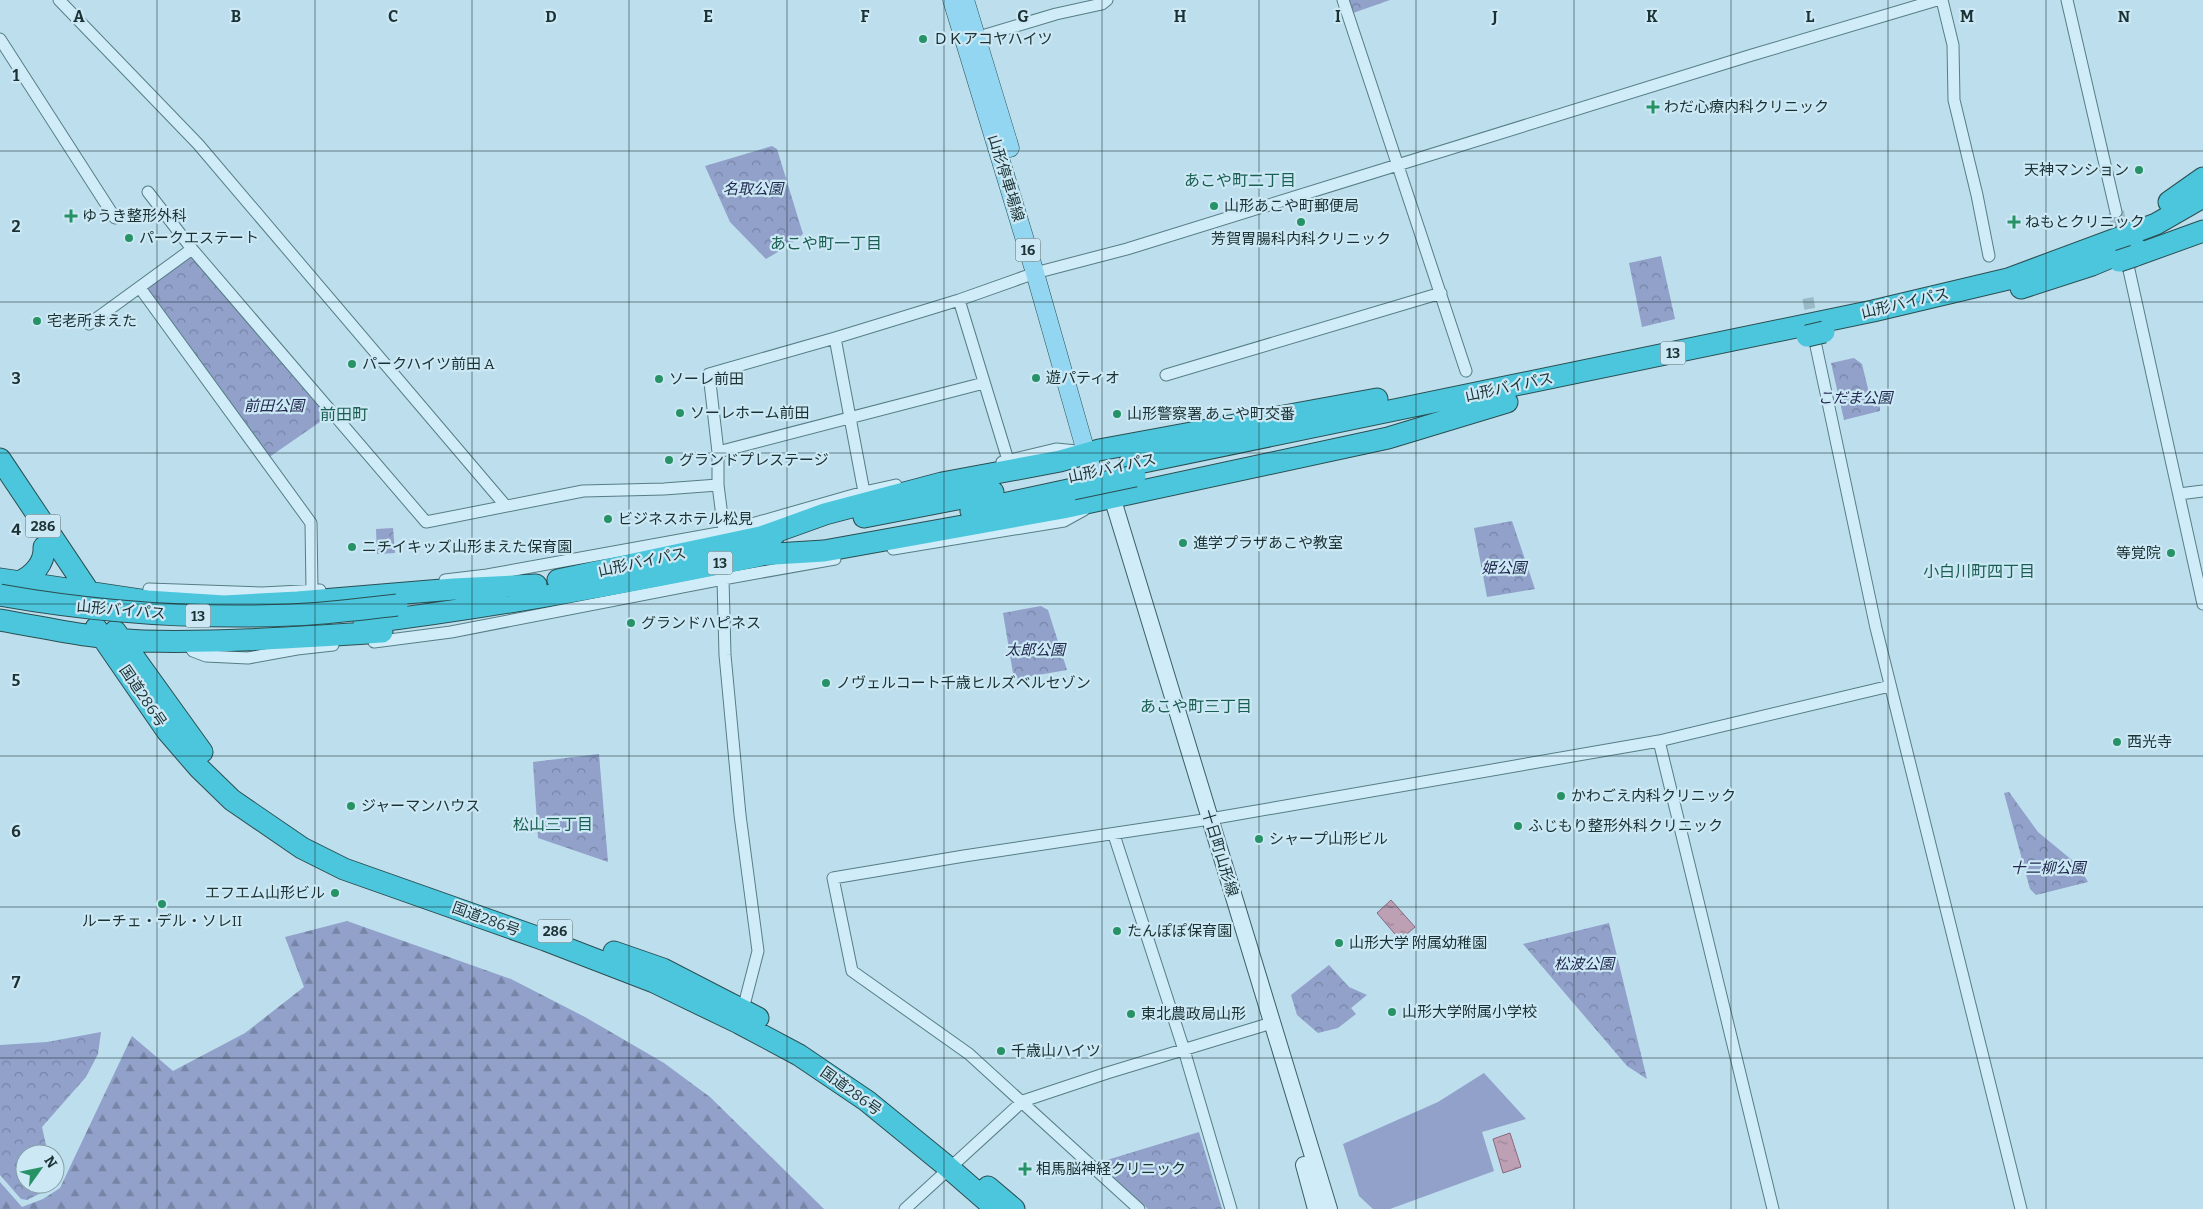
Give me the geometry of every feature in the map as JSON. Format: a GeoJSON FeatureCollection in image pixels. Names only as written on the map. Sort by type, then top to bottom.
{"type":"FeatureCollection","features":[{"type":"Feature","properties":{"kind":"highway"},"geometry":{"type":"LineString","coordinates":[[2087,250],[2173,200],[2203,178]]}},
{"type":"Feature","properties":{"kind":"highway","name":"山形バイパス"},"geometry":{"type":"LineString","coordinates":[[1132,471],[1598,368],[1893,307],[2008,279],[2156,224],[2203,197]]}},
{"type":"Feature","properties":{"kind":"highway","name":"山形バイパス"},"geometry":{"type":"LineString","coordinates":[[5,582],[46,603],[116,612],[190,616],[293,615],[540,591],[672,574],[760,546],[1132,471],[1507,402],[1816,338],[2033,285],[2092,265],[2203,214]]}},
{"type":"Feature","properties":{"kind":"highway"},"geometry":{"type":"LineString","coordinates":[[2033,285],[2057,281],[2127,262],[2203,231]]}},
{"type":"Feature","properties":{"kind":"highway"},"geometry":{"type":"LineString","coordinates":[[760,546],[825,514],[942,483],[1060,460],[1092,451],[1378,399],[1598,368]]}},
{"type":"Feature","properties":{"kind":"highway"},"geometry":{"type":"LineString","coordinates":[[760,546],[824,551],[1064,508],[1388,438],[1507,402]]}},
{"type":"Feature","properties":{"kind":"highway","name":"286"},"geometry":{"type":"LineString","coordinates":[[0,459],[82,594]]}},
{"type":"Feature","properties":{"kind":"highway","name":"286"},"geometry":{"type":"LineString","coordinates":[[0,481],[44,547],[82,594]]}},
{"type":"Feature","properties":{"kind":"highway"},"geometry":{"type":"LineString","coordinates":[[5,582],[26,579],[38,567],[44,555],[44,547]]}},
{"type":"Feature","properties":{"kind":"highway"},"geometry":{"type":"LineString","coordinates":[[5,582],[82,594],[147,601],[243,605],[540,591]]}},
{"type":"Feature","properties":{"kind":"highway"},"geometry":{"type":"LineString","coordinates":[[0,620],[182,641],[404,631],[477,616],[540,591]]}},
{"type":"Feature","properties":{"kind":"highway","name":"山形バイパス"},"geometry":{"type":"LineString","coordinates":[[0,608],[44,616],[147,626],[233,629],[364,623],[540,591]]}},
{"type":"Feature","properties":{"kind":"highway","name":"国道286号"},"geometry":{"type":"LineString","coordinates":[[109,634],[167,731],[199,768],[232,800],[302,848],[344,869],[545,940],[741,1016]]}},
{"type":"Feature","properties":{"kind":"highway","name":"国道286号"},"geometry":{"type":"LineString","coordinates":[[109,634],[151,680],[200,749],[236,786],[271,814],[351,858],[438,891],[662,969],[741,1016],[867,1101],[1014,1209]]}},
{"type":"Feature","properties":{"kind":"highway"},"geometry":{"type":"LineString","coordinates":[[151,680],[151,670],[161,650],[168,644],[182,641]]}},
{"type":"Feature","properties":{"kind":"highway","name":"国道286号"},"geometry":{"type":"LineString","coordinates":[[953,1164],[996,1209]]}},
{"type":"Feature","properties":{"kind":"main road","name":"山形停車場線"},"geometry":{"type":"LineString","coordinates":[[952,0],[971,39]]}},
{"type":"Feature","properties":{"kind":"main road","name":"山形停車場線"},"geometry":{"type":"LineString","coordinates":[[965,0],[971,39],[1092,451],[1108,498]]}},
{"type":"Feature","properties":{"kind":"main road","name":"十日町山形線"},"geometry":{"type":"LineString","coordinates":[[1108,498],[1329,1209]]}},
{"type":"Feature","properties":{"kind":"main road","name":"十日町山形線"},"geometry":{"type":"LineString","coordinates":[[1207,819],[1316,1209]]}},
{"type":"Feature","properties":{"kind":"street"},"geometry":{"type":"LineString","coordinates":[[60,0],[198,144],[505,505]]}},
{"type":"Feature","properties":{"kind":"street"},"geometry":{"type":"LineString","coordinates":[[971,39],[1056,14],[1102,4],[1107,0]]}},
{"type":"Feature","properties":{"kind":"street"},"geometry":{"type":"LineString","coordinates":[[1342,0],[1466,372]]}},
{"type":"Feature","properties":{"kind":"street"},"geometry":{"type":"LineString","coordinates":[[724,532],[718,485],[718,452],[709,374],[835,338],[959,300],[1040,272],[1127,249],[1397,164],[1937,0]]}},
{"type":"Feature","properties":{"kind":"street"},"geometry":{"type":"LineString","coordinates":[[1942,0],[1953,45],[1954,100],[1977,195],[1989,256]]}},
{"type":"Feature","properties":{"kind":"street"},"geometry":{"type":"LineString","coordinates":[[2067,0],[2116,212]]}},
{"type":"Feature","properties":{"kind":"street"},"geometry":{"type":"LineString","coordinates":[[0,39],[115,218]]}},
{"type":"Feature","properties":{"kind":"street"},"geometry":{"type":"LineString","coordinates":[[148,192],[192,250],[426,522],[583,490],[664,489],[718,485]]}},
{"type":"Feature","properties":{"kind":"street"},"geometry":{"type":"LineString","coordinates":[[89,324],[192,250]]}},
{"type":"Feature","properties":{"kind":"street"},"geometry":{"type":"LineString","coordinates":[[2127,262],[2203,604]]}},
{"type":"Feature","properties":{"kind":"street"},"geometry":{"type":"LineString","coordinates":[[140,288],[311,523],[312,590]]}},
{"type":"Feature","properties":{"kind":"street"},"geometry":{"type":"LineString","coordinates":[[1166,375],[1441,293]]}},
{"type":"Feature","properties":{"kind":"street"},"geometry":{"type":"LineString","coordinates":[[959,300],[1008,460]]}},
{"type":"Feature","properties":{"kind":"street"},"geometry":{"type":"LineString","coordinates":[[835,338],[864,492]]}},
{"type":"Feature","properties":{"kind":"street"},"geometry":{"type":"LineString","coordinates":[[1816,338],[1856,540],[1890,686],[2021,1209]]}},
{"type":"Feature","properties":{"kind":"street"},"geometry":{"type":"LineString","coordinates":[[718,452],[984,383]]}},
{"type":"Feature","properties":{"kind":"street"},"geometry":{"type":"LineString","coordinates":[[147,601],[150,589],[262,593],[487,575],[724,532],[864,492],[1056,449],[1092,451]]}},
{"type":"Feature","properties":{"kind":"street"},"geometry":{"type":"LineString","coordinates":[[2179,494],[2203,491]]}},
{"type":"Feature","properties":{"kind":"street"},"geometry":{"type":"LineString","coordinates":[[182,641],[193,651],[206,656],[248,658],[297,649],[451,632],[722,579],[1064,521],[1108,498]]}},
{"type":"Feature","properties":{"kind":"street"},"geometry":{"type":"LineString","coordinates":[[722,579],[725,655],[740,815],[758,951],[741,1016]]}},
{"type":"Feature","properties":{"kind":"street"},"geometry":{"type":"LineString","coordinates":[[1139,1209],[1023,1101],[969,1054],[852,970],[833,878],[964,856],[1114,835],[1660,741],[1890,686]]}},
{"type":"Feature","properties":{"kind":"street"},"geometry":{"type":"LineString","coordinates":[[1660,741],[1774,1209]]}},
{"type":"Feature","properties":{"kind":"street"},"geometry":{"type":"LineString","coordinates":[[1114,835],[1184,1050],[1231,1209]]}},
{"type":"Feature","properties":{"kind":"street"},"geometry":{"type":"LineString","coordinates":[[905,1209],[1023,1101],[1107,1073],[1265,1025]]}},
{"type":"Feature","properties":{"kind":"green space"},"geometry":{"type":"Polygon","coordinates":[[[1348,0],[1390,0],[1353,13],[1348,0]]]}},
{"type":"Feature","properties":{"kind":"green space","name":"名取公園"},"geometry":{"type":"Polygon","coordinates":[[[772,146],[777,149],[803,234],[788,246],[766,259],[730,222],[705,166],[772,146]]]}},
{"type":"Feature","properties":{"kind":"green space","name":"前田公園"},"geometry":{"type":"Polygon","coordinates":[[[192,249],[333,413],[265,460],[140,288],[192,249]]]}},
{"type":"Feature","properties":{"kind":"green space"},"geometry":{"type":"Polygon","coordinates":[[[1661,256],[1675,319],[1642,327],[1629,263],[1661,256]]]}},
{"type":"Feature","properties":{"kind":"green space","name":"こだま公園"},"geometry":{"type":"Polygon","coordinates":[[[1854,358],[1862,364],[1870,397],[1880,403],[1880,411],[1844,420],[1831,363],[1854,358]]]}},
{"type":"Feature","properties":{"kind":"green space","name":"姫公園"},"geometry":{"type":"Polygon","coordinates":[[[1512,521],[1535,589],[1487,597],[1474,528],[1512,521]]]}},
{"type":"Feature","properties":{"kind":"green space"},"geometry":{"type":"Polygon","coordinates":[[[393,528],[395,553],[377,554],[376,529],[393,528]]]}},
{"type":"Feature","properties":{"kind":"green space","name":"太郎公園"},"geometry":{"type":"Polygon","coordinates":[[[1041,606],[1048,610],[1067,670],[1014,679],[1003,613],[1041,606]]]}},
{"type":"Feature","properties":{"kind":"green space"},"geometry":{"type":"Polygon","coordinates":[[[599,754],[608,862],[538,838],[533,762],[599,754]]]}},
{"type":"Feature","properties":{"kind":"green space","name":"十二柳公園"},"geometry":{"type":"Polygon","coordinates":[[[2009,792],[2038,832],[2078,865],[2088,882],[2036,895],[2030,889],[2004,793],[2009,792]]]}},
{"type":"Feature","properties":{"kind":"green space"},"geometry":{"type":"Polygon","coordinates":[[[347,921],[511,979],[585,1017],[664,1063],[710,1097],[824,1209],[0,1209],[0,1182],[22,1207],[51,1194],[65,1194],[65,1177],[132,1036],[173,1071],[245,1033],[304,987],[285,937],[347,921]]]}},
{"type":"Feature","properties":{"kind":"green space","name":"松波公園"},"geometry":{"type":"Polygon","coordinates":[[[1609,923],[1647,1079],[1627,1066],[1523,944],[1609,923]]]}},
{"type":"Feature","properties":{"kind":"green space"},"geometry":{"type":"Polygon","coordinates":[[[1329,965],[1349,987],[1367,995],[1351,1008],[1356,1014],[1338,1028],[1318,1033],[1297,1015],[1291,995],[1329,965]]]}},
{"type":"Feature","properties":{"kind":"green space"},"geometry":{"type":"Polygon","coordinates":[[[101,1032],[98,1054],[86,1077],[42,1127],[46,1144],[15,1144],[15,1192],[0,1175],[0,1045],[47,1042],[101,1032]]]}},
{"type":"Feature","properties":{"kind":"green space"},"geometry":{"type":"Polygon","coordinates":[[[1484,1073],[1526,1119],[1482,1132],[1494,1171],[1390,1209],[1373,1209],[1359,1196],[1343,1144],[1438,1102],[1484,1073]]]}},
{"type":"Feature","properties":{"kind":"green space"},"geometry":{"type":"Polygon","coordinates":[[[1199,1132],[1222,1209],[1148,1209],[1097,1163],[1199,1132]]]}},
{"type":"Feature","properties":{"kind":"green space"},"geometry":{"type":"Polygon","coordinates":[[[17,1194],[39,1194],[27,1200],[21,1199],[17,1194]]]}},
{"type":"Feature","properties":{"kind":"water"},"geometry":{"type":"Polygon","coordinates":[[[1391,900],[1415,927],[1400,940],[1377,913],[1391,900]]]}},
{"type":"Feature","properties":{"kind":"water"},"geometry":{"type":"Polygon","coordinates":[[[1510,1133],[1521,1167],[1503,1173],[1493,1139],[1510,1133]]]}},
{"type":"Feature","properties":{"kind":"tunnel"},"geometry":{"type":"LineString","coordinates":[[2116,212],[2124,249]]}},
{"type":"Feature","properties":{"kind":"tunnel"},"geometry":{"type":"LineString","coordinates":[[1808,298],[1813,329]]}},
{"type":"Feature","properties":{"kind":"place","name":"ＤＫアコヤハイツ"},"geometry":{"type":"Point","coordinates":[923,39]}},
{"type":"Feature","properties":{"kind":"place","name":"わだ心療内科クリニック"},"geometry":{"type":"Point","coordinates":[1653,107]}},
{"type":"Feature","properties":{"kind":"place","name":"天神マンション"},"geometry":{"type":"Point","coordinates":[2139,170]}},
{"type":"Feature","properties":{"kind":"place","name":"山形あこや町郵便局"},"geometry":{"type":"Point","coordinates":[1214,206]}},
{"type":"Feature","properties":{"kind":"place","name":"ゆうき整形外科"},"geometry":{"type":"Point","coordinates":[71,216]}},
{"type":"Feature","properties":{"kind":"place","name":"芳賀胃腸科内科クリニック"},"geometry":{"type":"Point","coordinates":[1301,222]}},
{"type":"Feature","properties":{"kind":"place","name":"ねもとクリニック"},"geometry":{"type":"Point","coordinates":[2014,222]}},
{"type":"Feature","properties":{"kind":"place","name":"パークエステート"},"geometry":{"type":"Point","coordinates":[129,238]}},
{"type":"Feature","properties":{"kind":"place","name":"宅老所まえた"},"geometry":{"type":"Point","coordinates":[37,321]}},
{"type":"Feature","properties":{"kind":"place","name":"パークハイツ前田 A"},"geometry":{"type":"Point","coordinates":[352,364]}},
{"type":"Feature","properties":{"kind":"place","name":"遊パティオ"},"geometry":{"type":"Point","coordinates":[1036,378]}},
{"type":"Feature","properties":{"kind":"place","name":"ソーレ前田"},"geometry":{"type":"Point","coordinates":[659,379]}},
{"type":"Feature","properties":{"kind":"place","name":"ソーレホーム前田"},"geometry":{"type":"Point","coordinates":[680,413]}},
{"type":"Feature","properties":{"kind":"place","name":"山形警察署 あこや町交番"},"geometry":{"type":"Point","coordinates":[1117,414]}},
{"type":"Feature","properties":{"kind":"place","name":"グランドプレステージ"},"geometry":{"type":"Point","coordinates":[669,460]}},
{"type":"Feature","properties":{"kind":"place","name":"ビジネスホテル松見"},"geometry":{"type":"Point","coordinates":[608,519]}},
{"type":"Feature","properties":{"kind":"place","name":"進学プラザあこや教室"},"geometry":{"type":"Point","coordinates":[1183,543]}},
{"type":"Feature","properties":{"kind":"place","name":"ニチイキッズ山形まえた保育園"},"geometry":{"type":"Point","coordinates":[352,547]}},
{"type":"Feature","properties":{"kind":"place","name":"等覚院"},"geometry":{"type":"Point","coordinates":[2171,553]}},
{"type":"Feature","properties":{"kind":"place","name":"グランドハピネス"},"geometry":{"type":"Point","coordinates":[631,623]}},
{"type":"Feature","properties":{"kind":"place","name":"ノヴェルコート千歳ヒルズベルセゾン"},"geometry":{"type":"Point","coordinates":[826,683]}},
{"type":"Feature","properties":{"kind":"place","name":"西光寺"},"geometry":{"type":"Point","coordinates":[2117,742]}},
{"type":"Feature","properties":{"kind":"place","name":"かわごえ内科クリニック"},"geometry":{"type":"Point","coordinates":[1561,796]}},
{"type":"Feature","properties":{"kind":"place","name":"ジャーマンハウス"},"geometry":{"type":"Point","coordinates":[351,806]}},
{"type":"Feature","properties":{"kind":"place","name":"ふじもり整形外科クリニック"},"geometry":{"type":"Point","coordinates":[1518,826]}},
{"type":"Feature","properties":{"kind":"place","name":"シャープ山形ビル"},"geometry":{"type":"Point","coordinates":[1259,839]}},
{"type":"Feature","properties":{"kind":"place","name":"エフエム山形ビル"},"geometry":{"type":"Point","coordinates":[335,893]}},
{"type":"Feature","properties":{"kind":"place","name":"ルーチェ・デル・ソレII"},"geometry":{"type":"Point","coordinates":[162,904]}},
{"type":"Feature","properties":{"kind":"place","name":"たんぽぽ保育園"},"geometry":{"type":"Point","coordinates":[1117,931]}},
{"type":"Feature","properties":{"kind":"place","name":"山形大学 附属幼稚園"},"geometry":{"type":"Point","coordinates":[1339,943]}},
{"type":"Feature","properties":{"kind":"place","name":"山形大学附属小学校"},"geometry":{"type":"Point","coordinates":[1392,1012]}},
{"type":"Feature","properties":{"kind":"place","name":"東北農政局山形"},"geometry":{"type":"Point","coordinates":[1131,1014]}},
{"type":"Feature","properties":{"kind":"place","name":"千歳山ハイツ"},"geometry":{"type":"Point","coordinates":[1001,1051]}},
{"type":"Feature","properties":{"kind":"place","name":"相馬脳神経クリニック"},"geometry":{"type":"Point","coordinates":[1025,1169]}},
{"type":"Feature","properties":{"kind":"district","name":"あこや町二丁目"},"geometry":{"type":"Point","coordinates":[1240,180]}},
{"type":"Feature","properties":{"kind":"district","name":"あこや町一丁目"},"geometry":{"type":"Point","coordinates":[826,243]}},
{"type":"Feature","properties":{"kind":"district","name":"前田町"},"geometry":{"type":"Point","coordinates":[344,414]}},
{"type":"Feature","properties":{"kind":"district","name":"小白川町四丁目"},"geometry":{"type":"Point","coordinates":[1979,571]}},
{"type":"Feature","properties":{"kind":"district","name":"あこや町三丁目"},"geometry":{"type":"Point","coordinates":[1196,706]}},
{"type":"Feature","properties":{"kind":"district","name":"松山三丁目"},"geometry":{"type":"Point","coordinates":[553,824]}}]}
